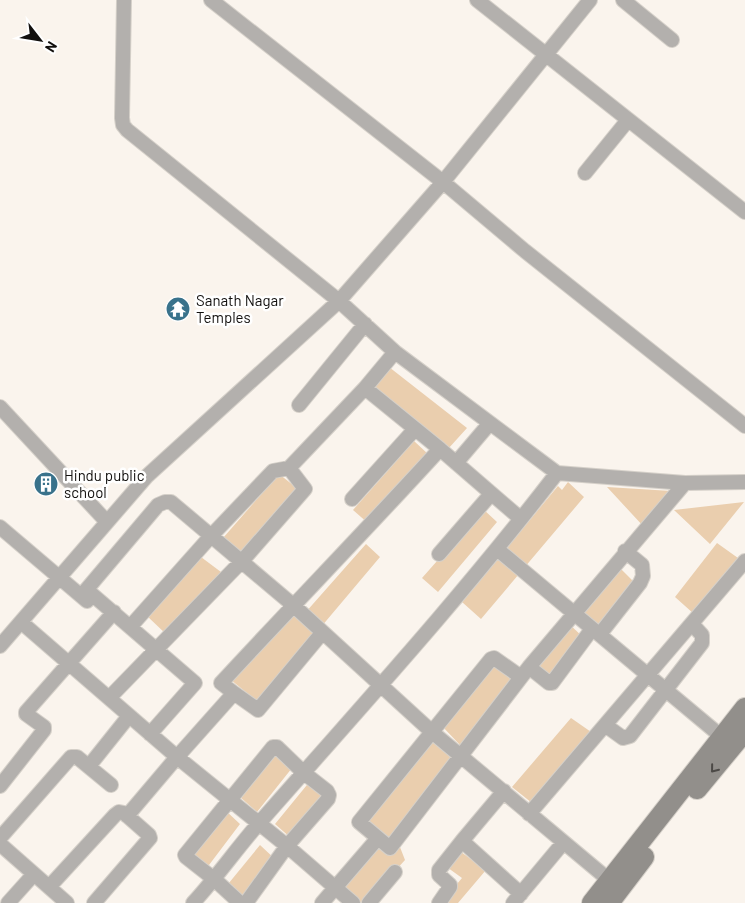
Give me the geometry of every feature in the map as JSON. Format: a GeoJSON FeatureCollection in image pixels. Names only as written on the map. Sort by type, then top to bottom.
{"type":"FeatureCollection","features":[{"type":"Feature","properties":{"kind":"street"},"geometry":{"type":"LineString","coordinates":[[124,0],[122,118],[127,130],[339,301],[395,352],[556,473],[685,483],[745,482]]}},
{"type":"Feature","properties":{"kind":"street"},"geometry":{"type":"LineString","coordinates":[[211,0],[443,182],[745,426]]}},
{"type":"Feature","properties":{"kind":"street"},"geometry":{"type":"LineString","coordinates":[[477,0],[745,212]]}},
{"type":"Feature","properties":{"kind":"street"},"geometry":{"type":"LineString","coordinates":[[0,646],[147,476],[339,301],[443,182],[590,0]]}},
{"type":"Feature","properties":{"kind":"street"},"geometry":{"type":"LineString","coordinates":[[623,0],[672,40]]}},
{"type":"Feature","properties":{"kind":"street"},"geometry":{"type":"LineString","coordinates":[[585,173],[628,120]]}},
{"type":"Feature","properties":{"kind":"street"},"geometry":{"type":"LineString","coordinates":[[298,405],[365,324]]}},
{"type":"Feature","properties":{"kind":"street"},"geometry":{"type":"LineString","coordinates":[[130,627],[273,471],[289,468],[365,388],[395,352]]}},
{"type":"Feature","properties":{"kind":"street"},"geometry":{"type":"LineString","coordinates":[[365,388],[456,463],[521,520]]}},
{"type":"Feature","properties":{"kind":"street"},"geometry":{"type":"LineString","coordinates":[[0,407],[107,522]]}},
{"type":"Feature","properties":{"kind":"street"},"geometry":{"type":"LineString","coordinates":[[456,463],[490,423]]}},
{"type":"Feature","properties":{"kind":"street"},"geometry":{"type":"LineString","coordinates":[[352,498],[415,429]]}},
{"type":"Feature","properties":{"kind":"street"},"geometry":{"type":"LineString","coordinates":[[322,633],[258,710],[221,683],[440,450]]}},
{"type":"Feature","properties":{"kind":"street"},"geometry":{"type":"LineString","coordinates":[[109,698],[242,561],[305,489],[289,468]]}},
{"type":"Feature","properties":{"kind":"street"},"geometry":{"type":"LineString","coordinates":[[193,903],[259,823],[380,686],[521,520],[556,473]]}},
{"type":"Feature","properties":{"kind":"street"},"geometry":{"type":"LineString","coordinates":[[625,552],[642,565],[643,576],[640,584],[596,631],[552,683],[549,683],[525,672],[494,658],[491,659],[359,822],[390,848],[525,672],[625,552],[685,483]]}},
{"type":"Feature","properties":{"kind":"street"},"geometry":{"type":"LineString","coordinates":[[439,554],[491,494]]}},
{"type":"Feature","properties":{"kind":"street"},"geometry":{"type":"LineString","coordinates":[[84,593],[158,506],[165,502],[170,502],[293,605],[432,732],[609,880]]}},
{"type":"Feature","properties":{"kind":"street"},"geometry":{"type":"LineString","coordinates":[[0,528],[111,616],[130,627],[195,683],[150,734]]}},
{"type":"Feature","properties":{"kind":"street"},"geometry":{"type":"LineString","coordinates":[[497,548],[722,736]]}},
{"type":"Feature","properties":{"kind":"street"},"geometry":{"type":"LineString","coordinates":[[530,814],[745,561]]}},
{"type":"Feature","properties":{"kind":"street"},"geometry":{"type":"LineString","coordinates":[[0,786],[44,730],[44,727],[26,714],[26,712],[111,616]]}},
{"type":"Feature","properties":{"kind":"street"},"geometry":{"type":"LineString","coordinates":[[21,622],[177,757],[287,846],[353,903]]}},
{"type":"Feature","properties":{"kind":"street"},"geometry":{"type":"LineString","coordinates":[[605,725],[623,738],[630,736],[702,643],[702,636],[692,624]]}},
{"type":"Feature","properties":{"kind":"street"},"geometry":{"type":"LineString","coordinates":[[127,816],[234,693]]}},
{"type":"Feature","properties":{"kind":"street"},"geometry":{"type":"LineString","coordinates":[[592,903],[745,708]]}},
{"type":"Feature","properties":{"kind":"street"},"geometry":{"type":"LineString","coordinates":[[89,766],[129,716]]}},
{"type":"Feature","properties":{"kind":"street"},"geometry":{"type":"LineString","coordinates":[[609,903],[662,832],[745,731]]}},
{"type":"Feature","properties":{"kind":"street"},"geometry":{"type":"LineString","coordinates":[[240,903],[214,879],[186,858],[185,855],[273,747],[277,748],[327,791],[329,795],[328,799],[287,846],[246,903]]}},
{"type":"Feature","properties":{"kind":"street"},"geometry":{"type":"LineString","coordinates":[[0,838],[71,757],[77,757],[111,785]]}},
{"type":"Feature","properties":{"kind":"street"},"geometry":{"type":"LineString","coordinates":[[439,903],[450,885],[439,875],[439,870],[504,791]]}},
{"type":"Feature","properties":{"kind":"street"},"geometry":{"type":"LineString","coordinates":[[49,887],[119,812],[127,816],[150,838],[94,903]]}},
{"type":"Feature","properties":{"kind":"street"},"geometry":{"type":"LineString","coordinates":[[322,903],[378,838]]}},
{"type":"Feature","properties":{"kind":"street"},"geometry":{"type":"LineString","coordinates":[[462,841],[517,898],[563,843]]}},
{"type":"Feature","properties":{"kind":"street"},"geometry":{"type":"LineString","coordinates":[[0,844],[49,887],[61,901]]}},
{"type":"Feature","properties":{"kind":"street"},"geometry":{"type":"LineString","coordinates":[[369,903],[395,872]]}},
{"type":"Feature","properties":{"kind":"street"},"geometry":{"type":"LineString","coordinates":[[8,903],[34,874]]}},
{"type":"Feature","properties":{"kind":"shaded area"},"geometry":{"type":"Polygon","coordinates":[[[389,367],[467,428],[448,449],[370,390],[389,367]]]}},
{"type":"Feature","properties":{"kind":"shaded area"},"geometry":{"type":"Polygon","coordinates":[[[414,441],[428,454],[369,524],[353,510],[414,441]]]}},
{"type":"Feature","properties":{"kind":"shaded area"},"geometry":{"type":"Polygon","coordinates":[[[279,474],[298,489],[243,554],[223,538],[279,474]]]}},
{"type":"Feature","properties":{"kind":"shaded area"},"geometry":{"type":"Polygon","coordinates":[[[568,482],[584,497],[481,619],[462,602],[558,486],[562,490],[568,482]]]}},
{"type":"Feature","properties":{"kind":"shaded area"},"geometry":{"type":"Polygon","coordinates":[[[607,487],[671,491],[644,527],[607,487]]]}},
{"type":"Feature","properties":{"kind":"shaded area"},"geometry":{"type":"Polygon","coordinates":[[[744,502],[710,544],[674,510],[744,502]]]}},
{"type":"Feature","properties":{"kind":"shaded area"},"geometry":{"type":"Polygon","coordinates":[[[483,509],[497,522],[438,592],[422,578],[483,509]]]}},
{"type":"Feature","properties":{"kind":"shaded area"},"geometry":{"type":"Polygon","coordinates":[[[717,543],[738,558],[694,614],[675,597],[717,543]]]}},
{"type":"Feature","properties":{"kind":"shaded area"},"geometry":{"type":"Polygon","coordinates":[[[366,544],[380,557],[321,627],[305,613],[366,544]]]}},
{"type":"Feature","properties":{"kind":"shaded area"},"geometry":{"type":"Polygon","coordinates":[[[201,557],[221,572],[167,635],[147,616],[201,557]]]}},
{"type":"Feature","properties":{"kind":"shaded area"},"geometry":{"type":"Polygon","coordinates":[[[620,568],[635,583],[601,627],[583,612],[620,568]]]}},
{"type":"Feature","properties":{"kind":"shaded area"},"geometry":{"type":"Polygon","coordinates":[[[295,613],[317,635],[257,701],[231,680],[295,613]]]}},
{"type":"Feature","properties":{"kind":"shaded area"},"geometry":{"type":"Polygon","coordinates":[[[568,623],[583,637],[549,682],[531,667],[568,623]]]}},
{"type":"Feature","properties":{"kind":"shaded area"},"geometry":{"type":"Polygon","coordinates":[[[492,660],[518,679],[461,746],[441,725],[492,660]]]}},
{"type":"Feature","properties":{"kind":"shaded area"},"geometry":{"type":"Polygon","coordinates":[[[571,718],[594,734],[537,807],[512,787],[571,718]]]}},
{"type":"Feature","properties":{"kind":"shaded area"},"geometry":{"type":"Polygon","coordinates":[[[433,735],[457,757],[389,845],[364,819],[433,735]]]}},
{"type":"Feature","properties":{"kind":"shaded area"},"geometry":{"type":"Polygon","coordinates":[[[276,754],[292,768],[257,812],[240,797],[276,754]]]}},
{"type":"Feature","properties":{"kind":"shaded area"},"geometry":{"type":"Polygon","coordinates":[[[311,780],[327,795],[292,839],[275,824],[311,780]]]}},
{"type":"Feature","properties":{"kind":"shaded area"},"geometry":{"type":"Polygon","coordinates":[[[225,810],[240,824],[206,869],[188,854],[225,810]]]}},
{"type":"Feature","properties":{"kind":"shaded area"},"geometry":{"type":"Polygon","coordinates":[[[378,840],[398,842],[405,860],[366,903],[356,903],[338,888],[378,840]]]}},
{"type":"Feature","properties":{"kind":"shaded area"},"geometry":{"type":"Polygon","coordinates":[[[260,845],[276,860],[243,903],[224,889],[260,845]]]}},
{"type":"Feature","properties":{"kind":"shaded area"},"geometry":{"type":"Polygon","coordinates":[[[454,847],[486,870],[458,903],[441,903],[462,878],[444,865],[454,847]]]}},
{"type":"Feature","properties":{"kind":"place","name":"Sanath Nagar Temples"},"geometry":{"type":"Point","coordinates":[178,309]}},
{"type":"Feature","properties":{"kind":"place","name":"Hindu public school"},"geometry":{"type":"Point","coordinates":[46,484]}}]}
